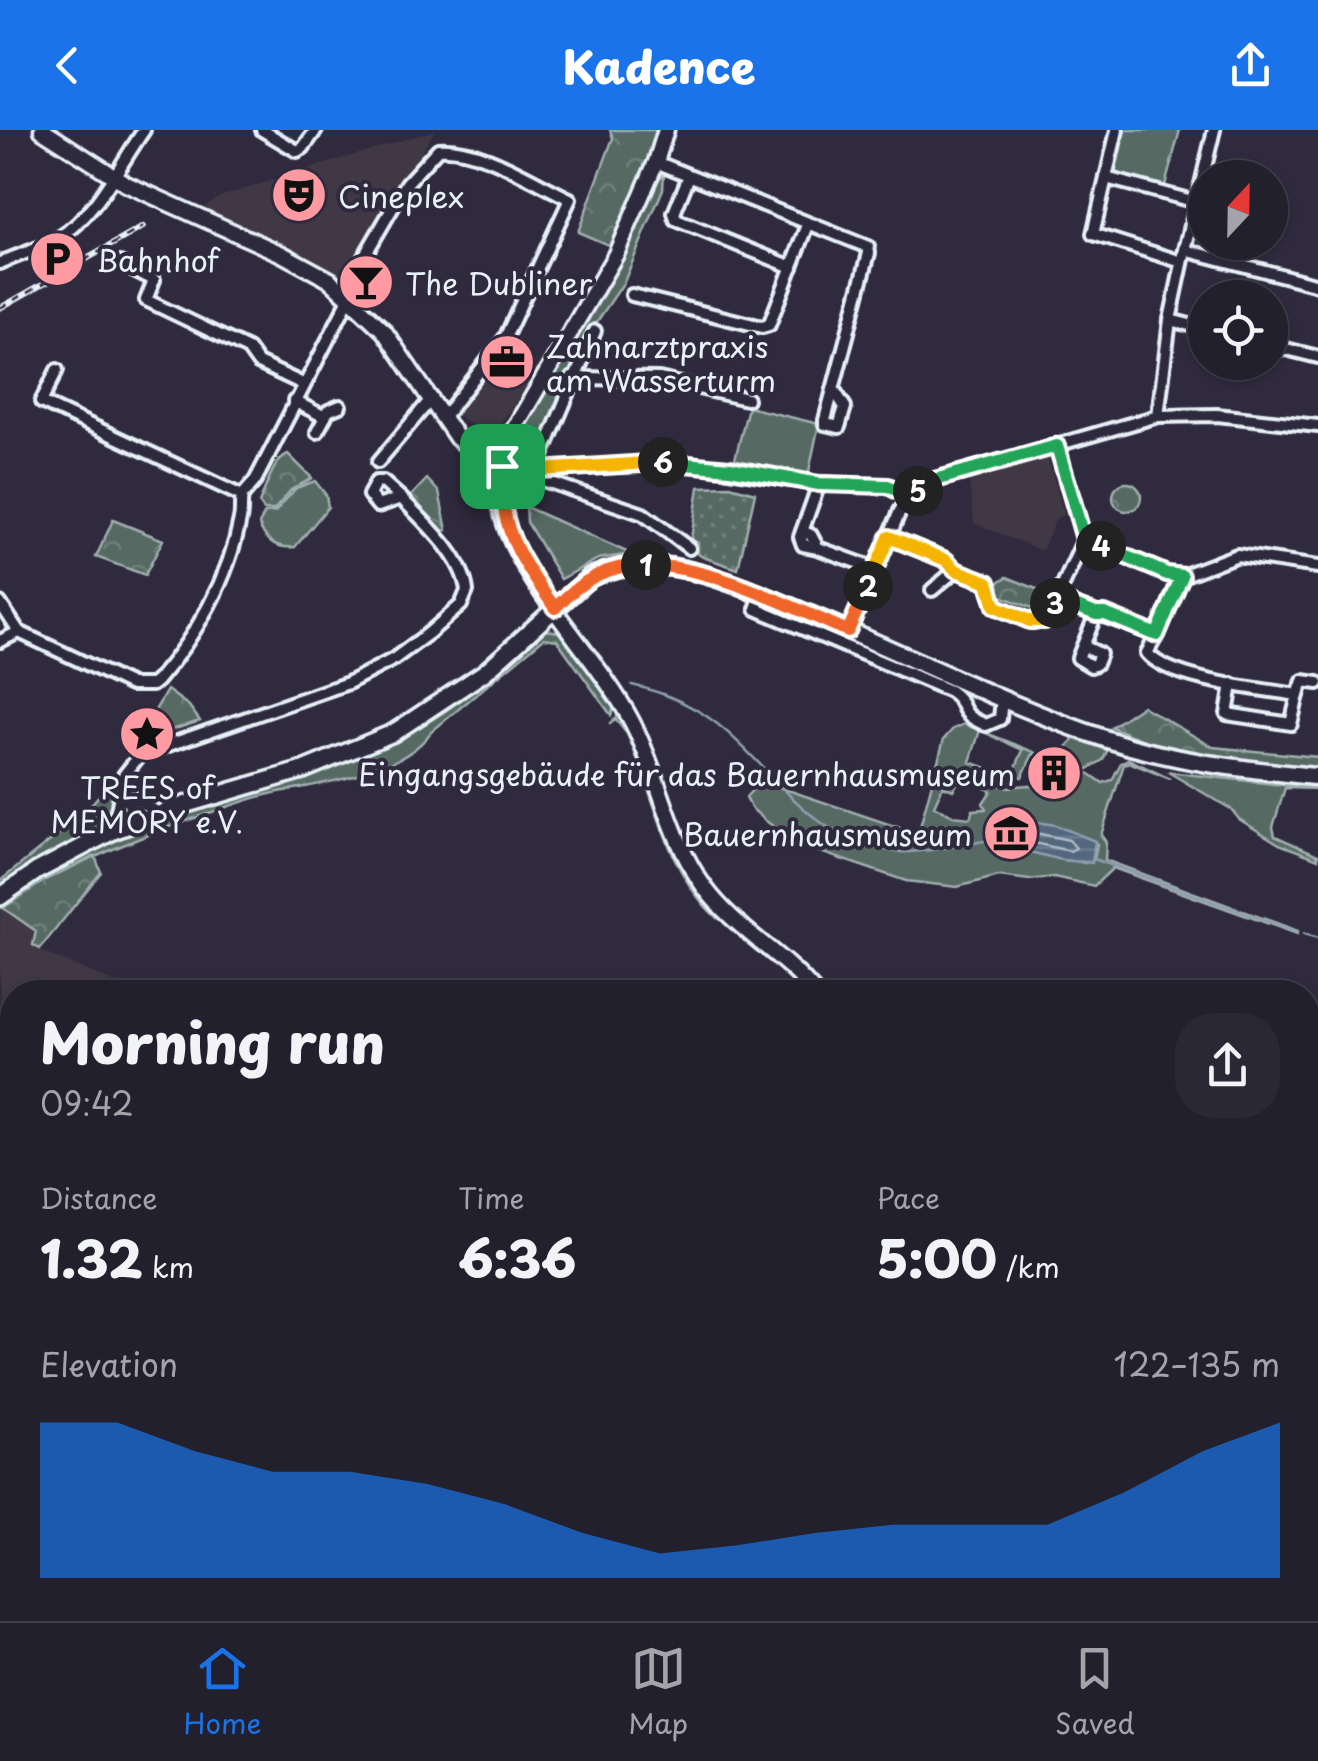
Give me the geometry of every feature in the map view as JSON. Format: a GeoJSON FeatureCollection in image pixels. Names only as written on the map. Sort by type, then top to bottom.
{"type":"FeatureCollection","features":[{"type":"Feature","properties":{"kind":"main road"},"geometry":{"type":"LineString","coordinates":[[42,130],[60,134],[112,175],[311,268],[347,294],[384,331],[464,444],[502,466]]}},
{"type":"Feature","properties":{"kind":"main road"},"geometry":{"type":"LineString","coordinates":[[666,130],[609,268],[508,442],[502,466],[501,506],[506,526],[528,570],[630,719],[672,828],[698,879],[731,918],[804,980]]}},
{"type":"Feature","properties":{"kind":"main road"},"geometry":{"type":"LineString","coordinates":[[0,897],[36,871],[113,831],[303,770],[393,734],[468,686],[590,577],[604,570],[638,565],[694,572],[760,595],[1072,727],[1146,752],[1200,764],[1318,776]]}},
{"type":"Feature","properties":{"kind":"street"},"geometry":{"type":"LineString","coordinates":[[0,263],[64,235],[82,218],[144,130]]}},
{"type":"Feature","properties":{"kind":"street"},"geometry":{"type":"LineString","coordinates":[[262,130],[295,151],[303,148],[316,130]]}},
{"type":"Feature","properties":{"kind":"street"},"geometry":{"type":"LineString","coordinates":[[1117,130],[1093,234],[1318,284]]}},
{"type":"Feature","properties":{"kind":"street"},"geometry":{"type":"LineString","coordinates":[[1206,160],[1214,130]]}},
{"type":"Feature","properties":{"kind":"street"},"geometry":{"type":"LineString","coordinates":[[0,603],[19,632],[131,685],[152,685],[162,675],[209,607],[242,516],[242,496],[256,482],[347,294],[407,182],[438,150],[451,149],[522,174],[570,199],[505,338],[444,418]]}},
{"type":"Feature","properties":{"kind":"street"},"geometry":{"type":"LineString","coordinates":[[656,162],[870,250],[834,390]]}},
{"type":"Feature","properties":{"kind":"street"},"geometry":{"type":"LineString","coordinates":[[689,176],[674,214],[676,220],[792,267]]}},
{"type":"Feature","properties":{"kind":"street"},"geometry":{"type":"LineString","coordinates":[[1106,178],[1188,200]]}},
{"type":"Feature","properties":{"kind":"street"},"geometry":{"type":"LineString","coordinates":[[632,295],[762,327],[769,325],[808,225]]}},
{"type":"Feature","properties":{"kind":"street"},"geometry":{"type":"LineString","coordinates":[[1158,416],[1170,320],[1188,235]]}},
{"type":"Feature","properties":{"kind":"street"},"geometry":{"type":"LineString","coordinates":[[120,262],[154,280],[146,300],[248,348],[258,362],[303,384]]}},
{"type":"Feature","properties":{"kind":"street"},"geometry":{"type":"LineString","coordinates":[[1170,320],[1188,325]]}},
{"type":"Feature","properties":{"kind":"street"},"geometry":{"type":"LineString","coordinates":[[538,470],[572,378],[595,330]]}},
{"type":"Feature","properties":{"kind":"street"},"geometry":{"type":"LineString","coordinates":[[1288,350],[1318,357]]}},
{"type":"Feature","properties":{"kind":"street"},"geometry":{"type":"LineString","coordinates":[[57,370],[41,402],[242,496]]}},
{"type":"Feature","properties":{"kind":"street"},"geometry":{"type":"LineString","coordinates":[[572,378],[659,379],[747,399]]}},
{"type":"Feature","properties":{"kind":"street"},"geometry":{"type":"LineString","coordinates":[[378,462],[432,398]]}},
{"type":"Feature","properties":{"kind":"street"},"geometry":{"type":"LineString","coordinates":[[294,402],[325,417]]}},
{"type":"Feature","properties":{"kind":"street"},"geometry":{"type":"LineString","coordinates":[[318,432],[328,410],[340,406]]}},
{"type":"Feature","properties":{"kind":"street"},"geometry":{"type":"LineString","coordinates":[[848,631],[910,497],[935,480],[1158,416],[1217,415],[1318,426]]}},
{"type":"Feature","properties":{"kind":"street"},"geometry":{"type":"LineString","coordinates":[[889,537],[988,582],[995,606],[1030,621],[1045,621],[1084,539],[1057,446]]}},
{"type":"Feature","properties":{"kind":"street"},"geometry":{"type":"LineString","coordinates":[[502,466],[538,470],[688,463],[819,484],[888,486],[910,497]]}},
{"type":"Feature","properties":{"kind":"street"},"geometry":{"type":"LineString","coordinates":[[538,470],[546,481],[642,514],[688,548]]}},
{"type":"Feature","properties":{"kind":"street"},"geometry":{"type":"LineString","coordinates":[[819,484],[800,538],[803,545],[876,568]]}},
{"type":"Feature","properties":{"kind":"street"},"geometry":{"type":"LineString","coordinates":[[113,831],[128,768],[140,755],[348,684],[398,656],[454,612],[466,598],[466,583],[443,544],[402,498]]}},
{"type":"Feature","properties":{"kind":"street"},"geometry":{"type":"LineString","coordinates":[[1084,539],[1167,574],[1182,576],[1236,555],[1318,568]]}},
{"type":"Feature","properties":{"kind":"street"},"geometry":{"type":"LineString","coordinates":[[932,590],[956,570]]}},
{"type":"Feature","properties":{"kind":"street"},"geometry":{"type":"LineString","coordinates":[[1182,576],[1147,653],[1153,660],[1196,677],[1298,694]]}},
{"type":"Feature","properties":{"kind":"street"},"geometry":{"type":"LineString","coordinates":[[760,595],[756,608],[950,691],[959,697],[968,718],[986,725],[1000,718],[1002,698]]}},
{"type":"Feature","properties":{"kind":"street"},"geometry":{"type":"LineString","coordinates":[[1057,599],[1157,635]]}},
{"type":"Feature","properties":{"kind":"street"},"geometry":{"type":"LineString","coordinates":[[1083,646],[1096,614]]}},
{"type":"Feature","properties":{"kind":"street"},"geometry":{"type":"LineString","coordinates":[[0,641],[19,632]]}},
{"type":"Feature","properties":{"kind":"street"},"geometry":{"type":"LineString","coordinates":[[1232,684],[1227,714],[1291,724],[1303,681],[1318,683]]}},
{"type":"Feature","properties":{"kind":"street"},"geometry":{"type":"LineString","coordinates":[[123,787],[159,814]]}},
{"type":"Feature","properties":{"kind":"street"},"geometry":{"type":"LineString","coordinates":[[123,787],[135,823]]}},
{"type":"Feature","properties":{"kind":"shaded area"},"geometry":{"type":"Polygon","coordinates":[[[435,130],[343,281],[297,253],[200,210],[219,197],[435,130]]]}},
{"type":"Feature","properties":{"kind":"shaded area"},"geometry":{"type":"Polygon","coordinates":[[[507,342],[532,360],[521,376],[529,383],[490,439],[456,414],[507,342]]]}},
{"type":"Feature","properties":{"kind":"shaded area"},"geometry":{"type":"Polygon","coordinates":[[[1048,459],[1064,514],[1055,520],[1042,551],[974,523],[969,479],[1048,459]]]}},
{"type":"Feature","properties":{"kind":"shaded area"},"geometry":{"type":"Polygon","coordinates":[[[0,906],[36,932],[33,945],[44,953],[109,980],[0,980],[0,906]]]}},
{"type":"Feature","properties":{"kind":"green space"},"geometry":{"type":"Polygon","coordinates":[[[610,130],[656,130],[644,173],[613,247],[578,232],[613,138],[610,130]]]}},
{"type":"Feature","properties":{"kind":"green space"},"geometry":{"type":"Polygon","coordinates":[[[1121,130],[1180,130],[1164,189],[1120,178],[1111,169],[1121,130]]]}},
{"type":"Feature","properties":{"kind":"green space"},"geometry":{"type":"Polygon","coordinates":[[[664,174],[663,189],[624,282],[586,338],[536,458],[523,462],[518,457],[528,419],[601,297],[656,181],[664,174]]]}},
{"type":"Feature","properties":{"kind":"green space"},"geometry":{"type":"Polygon","coordinates":[[[748,407],[819,424],[808,476],[734,463],[748,407]]]}},
{"type":"Feature","properties":{"kind":"green space"},"geometry":{"type":"Polygon","coordinates":[[[288,454],[312,478],[291,490],[274,510],[264,510],[259,503],[267,482],[278,462],[288,454]]]}},
{"type":"Feature","properties":{"kind":"green space"},"geometry":{"type":"Polygon","coordinates":[[[427,479],[439,492],[447,530],[438,532],[410,497],[427,479]]]}},
{"type":"Feature","properties":{"kind":"green space"},"geometry":{"type":"Polygon","coordinates":[[[315,481],[326,495],[328,507],[295,547],[272,543],[259,524],[265,513],[275,512],[296,488],[315,481]]]}},
{"type":"Feature","properties":{"kind":"green space"},"geometry":{"type":"Polygon","coordinates":[[[1127,483],[1137,487],[1141,497],[1137,507],[1127,511],[1117,507],[1113,497],[1117,487],[1127,483]]]}},
{"type":"Feature","properties":{"kind":"green space"},"geometry":{"type":"Polygon","coordinates":[[[730,486],[755,493],[738,569],[698,554],[698,543],[691,539],[699,487],[730,486]]]}},
{"type":"Feature","properties":{"kind":"green space"},"geometry":{"type":"Polygon","coordinates":[[[526,507],[631,554],[598,559],[561,579],[527,522],[526,507]]]}},
{"type":"Feature","properties":{"kind":"green space"},"geometry":{"type":"Polygon","coordinates":[[[113,520],[163,540],[145,575],[96,557],[113,520]]]}},
{"type":"Feature","properties":{"kind":"green space"},"geometry":{"type":"Polygon","coordinates":[[[1007,577],[1044,592],[1037,610],[1001,596],[997,583],[1007,577]]]}},
{"type":"Feature","properties":{"kind":"green space"},"geometry":{"type":"Polygon","coordinates":[[[765,605],[986,695],[993,699],[991,705],[763,608],[765,605]]]}},
{"type":"Feature","properties":{"kind":"green space"},"geometry":{"type":"Polygon","coordinates":[[[546,630],[559,632],[614,707],[611,715],[557,640],[544,638],[400,759],[357,775],[250,799],[164,829],[93,858],[3,908],[0,906],[22,889],[102,845],[351,757],[413,731],[470,693],[546,630]]]}},
{"type":"Feature","properties":{"kind":"green space"},"geometry":{"type":"Polygon","coordinates":[[[167,690],[189,706],[200,721],[137,741],[167,690]]]}},
{"type":"Feature","properties":{"kind":"green space"},"geometry":{"type":"Polygon","coordinates":[[[1142,706],[1213,747],[1318,757],[1318,772],[1212,758],[1158,746],[1111,727],[1142,706]]]}},
{"type":"Feature","properties":{"kind":"green space"},"geometry":{"type":"Polygon","coordinates":[[[617,717],[623,719],[719,912],[717,918],[685,879],[673,856],[627,734],[616,720],[609,724],[617,717]]]}},
{"type":"Feature","properties":{"kind":"green space"},"geometry":{"type":"Polygon","coordinates":[[[964,724],[980,730],[970,762],[998,772],[998,784],[1007,787],[1028,785],[1060,798],[1065,787],[1070,788],[1076,773],[1033,754],[1022,777],[1003,772],[1004,768],[1014,772],[1023,750],[986,733],[1090,774],[1103,783],[1112,780],[1121,763],[1128,759],[1170,779],[1129,762],[1124,764],[1101,835],[1106,842],[1105,860],[1298,931],[1297,934],[1113,868],[1094,886],[1054,877],[1029,880],[999,876],[957,887],[906,881],[799,845],[751,808],[746,797],[761,781],[918,834],[944,739],[964,724]],[[962,776],[953,790],[943,786],[934,806],[953,816],[970,818],[973,810],[986,809],[983,803],[991,791],[962,776]],[[1012,821],[1006,847],[1085,863],[1094,859],[1097,844],[1055,825],[1012,821]]]}},
{"type":"Feature","properties":{"kind":"green space"},"geometry":{"type":"Polygon","coordinates":[[[1076,738],[1108,749],[1103,760],[1088,769],[1066,758],[1066,748],[1076,738]]]}},
{"type":"Feature","properties":{"kind":"green space"},"geometry":{"type":"Polygon","coordinates":[[[1168,772],[1318,789],[1285,788],[1273,827],[1275,836],[1318,855],[1318,859],[1279,844],[1239,819],[1231,809],[1168,772]]]}},
{"type":"Feature","properties":{"kind":"green space"},"geometry":{"type":"Polygon","coordinates":[[[117,775],[112,808],[100,828],[0,891],[0,881],[80,817],[117,775]]]}},
{"type":"Feature","properties":{"kind":"green space"},"geometry":{"type":"Polygon","coordinates":[[[95,856],[101,872],[40,949],[33,945],[36,931],[3,908],[47,879],[95,856]]]}},
{"type":"Feature","properties":{"kind":"water"},"geometry":{"type":"Polygon","coordinates":[[[1032,821],[1055,825],[1095,841],[1092,863],[1062,860],[998,844],[1003,823],[1032,821]]]}},
{"type":"Feature","properties":{"kind":"waterway"},"geometry":{"type":"LineString","coordinates":[[632,685],[682,702],[717,723],[803,808],[845,837],[900,852],[998,839]]}},
{"type":"Feature","properties":{"kind":"waterway"},"geometry":{"type":"LineString","coordinates":[[1094,859],[1297,932]]}},
{"type":"Feature","properties":{"kind":"waterway"},"geometry":{"type":"LineString","coordinates":[[1304,934],[1318,938]]}},
{"type":"Feature","properties":{"kind":"railway"},"geometry":{"type":"LineString","coordinates":[[0,308],[143,227]]}},
{"type":"Feature","properties":{"kind":"place","name":"Cineplex"},"geometry":{"type":"Point","coordinates":[299,195]}},
{"type":"Feature","properties":{"kind":"place","name":"Bahnhof"},"geometry":{"type":"Point","coordinates":[57,259]}},
{"type":"Feature","properties":{"kind":"place","name":"The Dubliner"},"geometry":{"type":"Point","coordinates":[366,282]}},
{"type":"Feature","properties":{"kind":"place","name":"Zahnarztpraxis am Wasserturm"},"geometry":{"type":"Point","coordinates":[507,362]}},
{"type":"Feature","properties":{"kind":"place","name":"TREES of MEMORY e.V."},"geometry":{"type":"Point","coordinates":[147,734]}},
{"type":"Feature","properties":{"kind":"place","name":"Eingangsgebäude für das Bauernhausmuseum"},"geometry":{"type":"Point","coordinates":[1054,773]}},
{"type":"Feature","properties":{"kind":"place","name":"Bauernhausmuseum"},"geometry":{"type":"Point","coordinates":[1011,833]}},
{"type":"Feature","properties":{"kind":"route"},"geometry":{"type":"LineString","coordinates":[[1057,446],[1084,539],[1167,574],[1182,576],[1157,635],[1057,599],[1045,621],[1030,621],[995,606],[988,582],[889,537],[848,631],[716,578],[656,566],[604,570],[590,577],[555,608],[528,570],[506,526],[500,492],[502,466],[540,470],[642,462],[688,463],[810,483],[888,486],[910,497],[935,480],[1057,446]]}}]}
